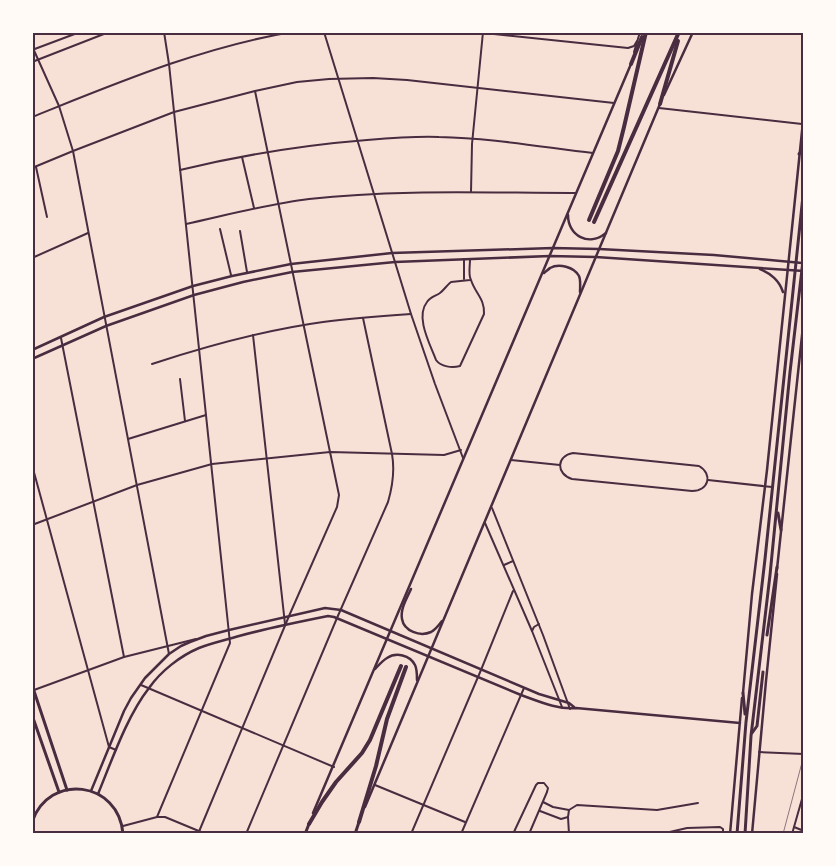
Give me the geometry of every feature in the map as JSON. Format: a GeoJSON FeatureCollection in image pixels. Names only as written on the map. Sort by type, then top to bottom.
{"type":"FeatureCollection","features":[{"type":"Feature","properties":{"kind":"highway"},"geometry":{"type":"LineString","coordinates":[[630,64],[645,32]]}},
{"type":"Feature","properties":{"kind":"highway"},"geometry":{"type":"LineString","coordinates":[[589,220],[618,151],[645,32]]}},
{"type":"Feature","properties":{"kind":"highway"},"geometry":{"type":"LineString","coordinates":[[660,106],[680,32]]}},
{"type":"Feature","properties":{"kind":"highway"},"geometry":{"type":"LineString","coordinates":[[594,222],[680,32]]}},
{"type":"Feature","properties":{"kind":"highway"},"geometry":{"type":"LineString","coordinates":[[309,824],[336,782],[362,753],[370,740],[404,666],[387,719],[360,822]]}},
{"type":"Feature","properties":{"kind":"main road"},"geometry":{"type":"LineString","coordinates":[[799,154],[804,148]]}},
{"type":"Feature","properties":{"kind":"main road"},"geometry":{"type":"LineString","coordinates":[[737,833],[746,722],[804,186]]}},
{"type":"Feature","properties":{"kind":"main road"},"geometry":{"type":"LineString","coordinates":[[745,832],[751,736],[804,252]]}},
{"type":"Feature","properties":{"kind":"main road"},"geometry":{"type":"LineString","coordinates":[[777,508],[781,530]]}},
{"type":"Feature","properties":{"kind":"main road"},"geometry":{"type":"LineString","coordinates":[[766,635],[777,567]]}},
{"type":"Feature","properties":{"kind":"main road"},"geometry":{"type":"LineString","coordinates":[[751,736],[757,726],[763,672]]}},
{"type":"Feature","properties":{"kind":"main road"},"geometry":{"type":"LineString","coordinates":[[32,685],[67,790]]}},
{"type":"Feature","properties":{"kind":"main road"},"geometry":{"type":"LineString","coordinates":[[743,693],[746,722]]}},
{"type":"Feature","properties":{"kind":"main road"},"geometry":{"type":"LineString","coordinates":[[32,715],[59,792]]}},
{"type":"Feature","properties":{"kind":"main road"},"geometry":{"type":"LineString","coordinates":[[33,820],[43,803],[59,792],[75,789],[91,791],[98,794],[114,807],[121,819],[124,834]]}},
{"type":"Feature","properties":{"kind":"main road"},"geometry":{"type":"LineString","coordinates":[[355,834],[360,822]]}},
{"type":"Feature","properties":{"kind":"main road"},"geometry":{"type":"LineString","coordinates":[[305,834],[309,824]]}},
{"type":"Feature","properties":{"kind":"street"},"geometry":{"type":"LineString","coordinates":[[33,50],[80,32]]}},
{"type":"Feature","properties":{"kind":"street"},"geometry":{"type":"LineString","coordinates":[[32,62],[109,32]]}},
{"type":"Feature","properties":{"kind":"street"},"geometry":{"type":"LineString","coordinates":[[157,817],[230,643],[194,295],[164,32]]}},
{"type":"Feature","properties":{"kind":"street"},"geometry":{"type":"LineString","coordinates":[[32,117],[169,64],[245,41],[292,32]]}},
{"type":"Feature","properties":{"kind":"street"},"geometry":{"type":"LineString","coordinates":[[324,32],[411,314],[434,384],[464,459]]}},
{"type":"Feature","properties":{"kind":"street"},"geometry":{"type":"LineString","coordinates":[[475,32],[628,48],[634,46],[637,41]]}},
{"type":"Feature","properties":{"kind":"street"},"geometry":{"type":"LineString","coordinates":[[309,824],[615,103],[640,32]]}},
{"type":"Feature","properties":{"kind":"street"},"geometry":{"type":"LineString","coordinates":[[360,822],[606,232],[693,32]]}},
{"type":"Feature","properties":{"kind":"street"},"geometry":{"type":"LineString","coordinates":[[471,193],[472,139],[483,33]]}},
{"type":"Feature","properties":{"kind":"street"},"geometry":{"type":"LineString","coordinates":[[32,46],[59,106],[73,151],[169,654]]}},
{"type":"Feature","properties":{"kind":"street"},"geometry":{"type":"LineString","coordinates":[[32,168],[174,112],[297,82],[338,78],[407,80],[615,103]]}},
{"type":"Feature","properties":{"kind":"street"},"geometry":{"type":"LineString","coordinates":[[199,832],[288,616],[337,506],[338,495],[255,91]]}},
{"type":"Feature","properties":{"kind":"street"},"geometry":{"type":"LineString","coordinates":[[660,106],[802,124]]}},
{"type":"Feature","properties":{"kind":"street"},"geometry":{"type":"LineString","coordinates":[[730,834],[752,594],[804,112]]}},
{"type":"Feature","properties":{"kind":"street"},"geometry":{"type":"LineString","coordinates":[[180,170],[312,145],[411,137],[472,139],[594,153]]}},
{"type":"Feature","properties":{"kind":"street"},"geometry":{"type":"LineString","coordinates":[[242,157],[254,209]]}},
{"type":"Feature","properties":{"kind":"street"},"geometry":{"type":"LineString","coordinates":[[36,167],[47,217]]}},
{"type":"Feature","properties":{"kind":"street"},"geometry":{"type":"LineString","coordinates":[[186,224],[278,204],[374,193],[576,193]]}},
{"type":"Feature","properties":{"kind":"street"},"geometry":{"type":"LineString","coordinates":[[568,214],[570,229],[580,237],[588,240],[596,239],[606,232]]}},
{"type":"Feature","properties":{"kind":"street"},"geometry":{"type":"LineString","coordinates":[[220,229],[232,276]]}},
{"type":"Feature","properties":{"kind":"street"},"geometry":{"type":"LineString","coordinates":[[240,231],[247,272]]}},
{"type":"Feature","properties":{"kind":"street"},"geometry":{"type":"LineString","coordinates":[[32,258],[88,233]]}},
{"type":"Feature","properties":{"kind":"street"},"geometry":{"type":"LineString","coordinates":[[32,350],[104,316],[193,286],[247,272],[291,264],[392,253],[553,248],[714,255],[803,264]]}},
{"type":"Feature","properties":{"kind":"street"},"geometry":{"type":"LineString","coordinates":[[32,359],[106,326],[194,295],[292,272],[395,262],[550,256],[596,257],[802,271]]}},
{"type":"Feature","properties":{"kind":"street"},"geometry":{"type":"LineString","coordinates":[[464,259],[464,280]]}},
{"type":"Feature","properties":{"kind":"street"},"geometry":{"type":"LineString","coordinates":[[470,259],[470,280],[483,301],[485,307],[484,314],[460,366],[442,366],[436,360],[421,319],[422,313],[428,300],[442,292],[450,282],[470,280]]}},
{"type":"Feature","properties":{"kind":"street"},"geometry":{"type":"LineString","coordinates":[[542,275],[549,268],[558,266],[568,267],[578,275],[580,294]]}},
{"type":"Feature","properties":{"kind":"street"},"geometry":{"type":"LineString","coordinates":[[759,268],[776,279],[782,286],[784,295]]}},
{"type":"Feature","properties":{"kind":"street"},"geometry":{"type":"LineString","coordinates":[[152,364],[199,348],[303,325],[411,314]]}},
{"type":"Feature","properties":{"kind":"street"},"geometry":{"type":"LineString","coordinates":[[752,834],[777,567],[804,317]]}},
{"type":"Feature","properties":{"kind":"street"},"geometry":{"type":"LineString","coordinates":[[246,834],[388,502],[394,478],[392,454],[363,318]]}},
{"type":"Feature","properties":{"kind":"street"},"geometry":{"type":"LineString","coordinates":[[253,335],[285,625]]}},
{"type":"Feature","properties":{"kind":"street"},"geometry":{"type":"LineString","coordinates":[[61,336],[124,657]]}},
{"type":"Feature","properties":{"kind":"street"},"geometry":{"type":"LineString","coordinates":[[180,379],[185,421]]}},
{"type":"Feature","properties":{"kind":"street"},"geometry":{"type":"LineString","coordinates":[[128,439],[206,415]]}},
{"type":"Feature","properties":{"kind":"street"},"geometry":{"type":"LineString","coordinates":[[32,525],[137,486],[212,464],[330,452],[444,455],[460,450]]}},
{"type":"Feature","properties":{"kind":"street"},"geometry":{"type":"LineString","coordinates":[[573,452],[695,465],[706,471],[708,480],[704,487],[697,491],[590,481],[568,478],[562,472],[560,465],[565,456],[573,452]]}},
{"type":"Feature","properties":{"kind":"street"},"geometry":{"type":"LineString","coordinates":[[511,460],[560,465]]}},
{"type":"Feature","properties":{"kind":"street"},"geometry":{"type":"LineString","coordinates":[[32,465],[109,747]]}},
{"type":"Feature","properties":{"kind":"street"},"geometry":{"type":"LineString","coordinates":[[708,480],[772,487]]}},
{"type":"Feature","properties":{"kind":"street"},"geometry":{"type":"LineString","coordinates":[[491,507],[539,624],[570,709]]}},
{"type":"Feature","properties":{"kind":"street"},"geometry":{"type":"LineString","coordinates":[[485,523],[532,631],[562,707]]}},
{"type":"Feature","properties":{"kind":"street"},"geometry":{"type":"LineString","coordinates":[[504,565],[513,561]]}},
{"type":"Feature","properties":{"kind":"street"},"geometry":{"type":"LineString","coordinates":[[412,580],[402,612],[404,626],[422,635],[435,629],[444,619]]}},
{"type":"Feature","properties":{"kind":"street"},"geometry":{"type":"LineString","coordinates":[[411,834],[513,591]]}},
{"type":"Feature","properties":{"kind":"street"},"geometry":{"type":"LineString","coordinates":[[33,690],[124,657],[325,608],[341,610],[524,688],[568,703],[576,708]]}},
{"type":"Feature","properties":{"kind":"street"},"geometry":{"type":"LineString","coordinates":[[98,794],[132,714],[148,688],[160,675],[184,656],[198,648],[230,639],[328,616],[337,618],[521,695],[562,707],[740,723]]}},
{"type":"Feature","properties":{"kind":"street"},"geometry":{"type":"LineString","coordinates":[[532,631],[539,624]]}},
{"type":"Feature","properties":{"kind":"street"},"geometry":{"type":"LineString","coordinates":[[91,791],[124,711],[141,685],[169,654],[181,646],[206,636]]}},
{"type":"Feature","properties":{"kind":"street"},"geometry":{"type":"LineString","coordinates":[[374,670],[386,658],[393,655],[401,655],[407,657],[416,666],[416,684]]}},
{"type":"Feature","properties":{"kind":"street"},"geometry":{"type":"LineString","coordinates":[[141,685],[334,767]]}},
{"type":"Feature","properties":{"kind":"street"},"geometry":{"type":"LineString","coordinates":[[461,834],[524,688]]}},
{"type":"Feature","properties":{"kind":"street"},"geometry":{"type":"LineString","coordinates":[[109,747],[116,750]]}},
{"type":"Feature","properties":{"kind":"street"},"geometry":{"type":"LineString","coordinates":[[759,752],[804,754]]}},
{"type":"Feature","properties":{"kind":"street"},"geometry":{"type":"LineString","coordinates":[[513,833],[536,785],[544,782],[548,788],[530,834]]}},
{"type":"Feature","properties":{"kind":"street"},"geometry":{"type":"LineString","coordinates":[[374,785],[466,822]]}},
{"type":"Feature","properties":{"kind":"street"},"geometry":{"type":"LineString","coordinates":[[792,834],[804,792]]}},
{"type":"Feature","properties":{"kind":"street"},"geometry":{"type":"LineString","coordinates":[[544,802],[553,807],[569,810],[577,805],[656,810],[698,803]]}},
{"type":"Feature","properties":{"kind":"street"},"geometry":{"type":"LineString","coordinates":[[569,810],[569,834]]}},
{"type":"Feature","properties":{"kind":"street"},"geometry":{"type":"LineString","coordinates":[[540,811],[561,819],[568,817]]}},
{"type":"Feature","properties":{"kind":"street"},"geometry":{"type":"LineString","coordinates":[[122,826],[157,817],[169,818],[206,834]]}},
{"type":"Feature","properties":{"kind":"street"},"geometry":{"type":"LineString","coordinates":[[661,834],[687,828],[720,827],[723,829],[723,834]]}},
{"type":"Feature","properties":{"kind":"street"},"geometry":{"type":"LineString","coordinates":[[794,827],[804,831]]}},
{"type":"Feature","properties":{"kind":"railway"},"geometry":{"type":"LineString","coordinates":[[783,834],[804,755]]}}]}
